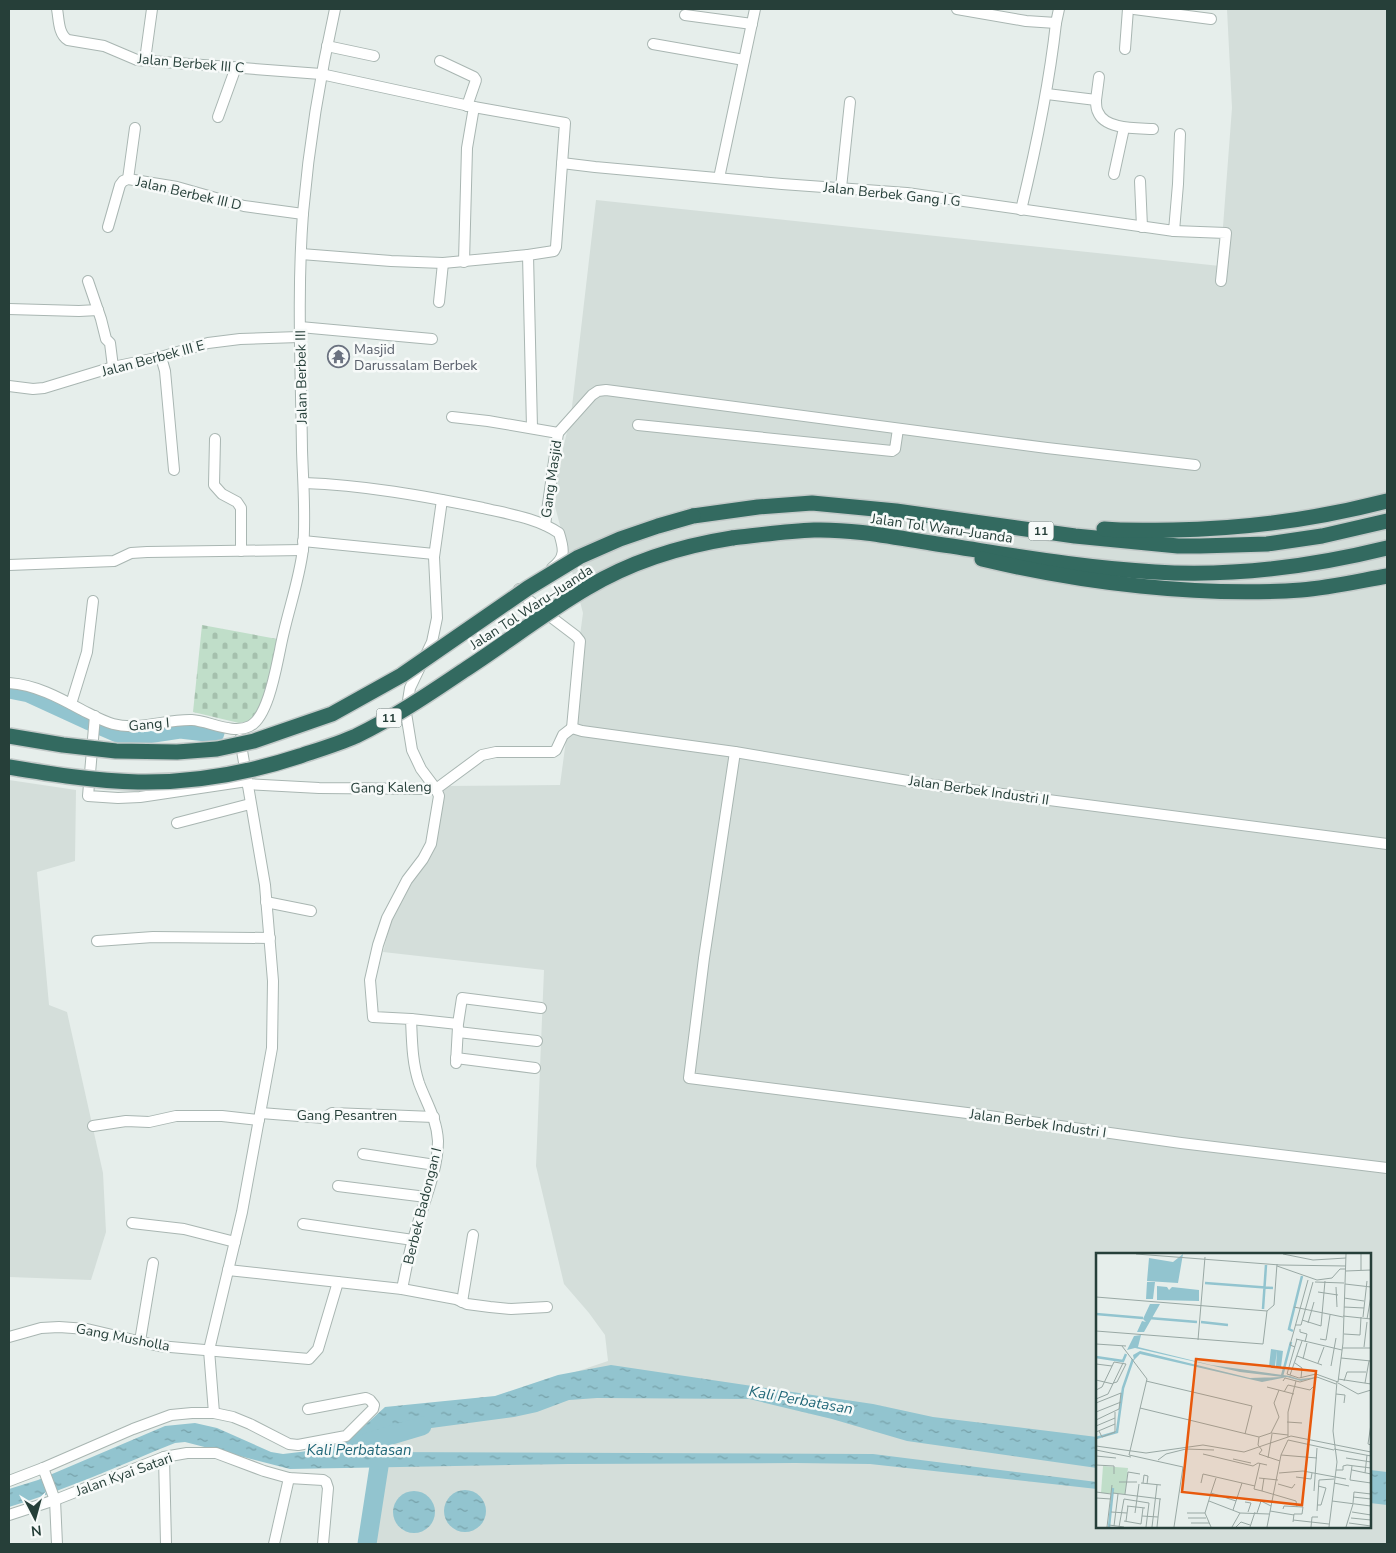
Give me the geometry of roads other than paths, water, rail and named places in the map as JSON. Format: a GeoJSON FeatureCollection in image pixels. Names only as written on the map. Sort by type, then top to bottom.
{"type":"FeatureCollection","features":[{"type":"Feature","properties":{"kind":"highway"},"geometry":{"type":"LineString","coordinates":[[896,511],[969,513],[1125,531],[1217,529],[1302,519],[1387,501]]}},
{"type":"Feature","properties":{"kind":"highway","name":"Jalan Tol Waru–Juanda"},"geometry":{"type":"LineString","coordinates":[[9,736],[116,751],[177,752],[217,749],[254,741],[332,714],[402,675],[528,588],[579,557],[650,528],[693,516],[758,507],[812,503],[896,511],[1075,536],[1178,546],[1267,544],[1322,536],[1387,520]]}},
{"type":"Feature","properties":{"kind":"highway","name":"Jalan Tol Waru–Juanda"},"geometry":{"type":"LineString","coordinates":[[9,767],[111,781],[139,782],[208,778],[271,765],[354,737],[389,718],[464,671],[541,617],[589,587],[654,556],[696,543],[815,530],[871,534],[1093,567],[1210,574],[1272,570],[1334,561],[1387,548]]}},
{"type":"Feature","properties":{"kind":"highway"},"geometry":{"type":"LineString","coordinates":[[871,534],[1009,566],[1163,588],[1240,592],[1303,590],[1387,576]]}},
{"type":"Feature","properties":{"kind":"street","name":"Jalan Berbek III C"},"geometry":{"type":"LineString","coordinates":[[57,9],[61,33],[68,40],[104,46],[134,58],[322,74],[566,124],[562,163]]}},
{"type":"Feature","properties":{"kind":"street"},"geometry":{"type":"LineString","coordinates":[[145,60],[152,9]]}},
{"type":"Feature","properties":{"kind":"street","name":"Jalan Berbek III"},"geometry":{"type":"LineString","coordinates":[[238,729],[250,726],[258,718],[274,681],[303,546],[304,483],[300,332],[303,214],[322,74],[335,9]]}},
{"type":"Feature","properties":{"kind":"street"},"geometry":{"type":"LineString","coordinates":[[719,178],[755,9]]}},
{"type":"Feature","properties":{"kind":"street"},"geometry":{"type":"LineString","coordinates":[[957,9],[1026,21],[1056,23]]}},
{"type":"Feature","properties":{"kind":"street"},"geometry":{"type":"LineString","coordinates":[[1021,210],[1047,94],[1058,9]]}},
{"type":"Feature","properties":{"kind":"street"},"geometry":{"type":"LineString","coordinates":[[1125,49],[1128,9]]}},
{"type":"Feature","properties":{"kind":"street"},"geometry":{"type":"LineString","coordinates":[[1134,9],[1212,19]]}},
{"type":"Feature","properties":{"kind":"street"},"geometry":{"type":"LineString","coordinates":[[686,15],[752,24]]}},
{"type":"Feature","properties":{"kind":"street"},"geometry":{"type":"LineString","coordinates":[[654,44],[744,60]]}},
{"type":"Feature","properties":{"kind":"street"},"geometry":{"type":"LineString","coordinates":[[327,46],[374,56]]}},
{"type":"Feature","properties":{"kind":"street"},"geometry":{"type":"LineString","coordinates":[[440,61],[474,77],[476,80],[471,106],[467,148],[464,262]]}},
{"type":"Feature","properties":{"kind":"street"},"geometry":{"type":"LineString","coordinates":[[218,117],[236,67]]}},
{"type":"Feature","properties":{"kind":"street"},"geometry":{"type":"LineString","coordinates":[[1099,77],[1096,100],[1098,113],[1104,120],[1124,128],[1153,129]]}},
{"type":"Feature","properties":{"kind":"street"},"geometry":{"type":"LineString","coordinates":[[1047,94],[1096,100]]}},
{"type":"Feature","properties":{"kind":"street"},"geometry":{"type":"LineString","coordinates":[[841,188],[850,102]]}},
{"type":"Feature","properties":{"kind":"street"},"geometry":{"type":"LineString","coordinates":[[128,179],[135,128]]}},
{"type":"Feature","properties":{"kind":"street"},"geometry":{"type":"LineString","coordinates":[[1114,174],[1124,128]]}},
{"type":"Feature","properties":{"kind":"street"},"geometry":{"type":"LineString","coordinates":[[1174,232],[1180,134]]}},
{"type":"Feature","properties":{"kind":"street"},"geometry":{"type":"LineString","coordinates":[[301,254],[443,263],[554,251],[556,248],[562,163]]}},
{"type":"Feature","properties":{"kind":"street","name":"Jalan Berbek Gang I G"},"geometry":{"type":"LineString","coordinates":[[562,163],[907,193],[1174,232],[1226,233],[1220,281]]}},
{"type":"Feature","properties":{"kind":"street","name":"Jalan Berbek III D"},"geometry":{"type":"LineString","coordinates":[[108,227],[120,185],[128,179],[177,187],[244,206],[303,214]]}},
{"type":"Feature","properties":{"kind":"street"},"geometry":{"type":"LineString","coordinates":[[1140,181],[1142,227]]}},
{"type":"Feature","properties":{"kind":"street"},"geometry":{"type":"LineString","coordinates":[[528,255],[532,428]]}},
{"type":"Feature","properties":{"kind":"street"},"geometry":{"type":"LineString","coordinates":[[439,302],[443,263]]}},
{"type":"Feature","properties":{"kind":"street"},"geometry":{"type":"LineString","coordinates":[[88,281],[106,339],[110,343],[113,367]]}},
{"type":"Feature","properties":{"kind":"street"},"geometry":{"type":"LineString","coordinates":[[9,309],[98,310]]}},
{"type":"Feature","properties":{"kind":"street","name":"Jalan Berbek III E"},"geometry":{"type":"LineString","coordinates":[[9,386],[33,389],[44,388],[113,367],[161,357],[208,343],[300,332],[408,336],[432,340]]}},
{"type":"Feature","properties":{"kind":"street"},"geometry":{"type":"LineString","coordinates":[[161,357],[165,371],[174,470]]}},
{"type":"Feature","properties":{"kind":"street"},"geometry":{"type":"LineString","coordinates":[[452,417],[558,433],[592,395],[598,391],[606,390],[1047,448],[1195,465]]}},
{"type":"Feature","properties":{"kind":"street"},"geometry":{"type":"LineString","coordinates":[[638,425],[892,451],[895,449],[898,429]]}},
{"type":"Feature","properties":{"kind":"street","name":"Gang Masjid"},"geometry":{"type":"LineString","coordinates":[[545,525],[558,433]]}},
{"type":"Feature","properties":{"kind":"street"},"geometry":{"type":"LineString","coordinates":[[215,439],[214,485],[222,494],[237,502],[241,508],[241,551]]}},
{"type":"Feature","properties":{"kind":"street"},"geometry":{"type":"LineString","coordinates":[[304,483],[337,484],[442,500],[514,515],[545,525],[559,533],[563,552],[561,560],[522,585],[519,591],[580,640],[572,728]]}},
{"type":"Feature","properties":{"kind":"street"},"geometry":{"type":"LineString","coordinates":[[442,500],[434,554],[437,618],[432,642],[410,688],[406,713],[412,750],[420,769],[436,789],[439,796],[431,844],[423,859],[407,880],[388,918],[378,945],[370,980],[374,1017],[411,1019],[536,1041]]}},
{"type":"Feature","properties":{"kind":"street"},"geometry":{"type":"LineString","coordinates":[[9,566],[114,561],[131,553],[241,551],[303,546],[434,554]]}},
{"type":"Feature","properties":{"kind":"street"},"geometry":{"type":"LineString","coordinates":[[71,704],[87,652],[93,601]]}},
{"type":"Feature","properties":{"kind":"street","name":"Gang I"},"geometry":{"type":"LineString","coordinates":[[9,683],[22,684],[44,690],[94,719],[111,724],[126,727],[190,720],[238,729]]}},
{"type":"Feature","properties":{"kind":"street","name":"Gang Kaleng"},"geometry":{"type":"LineString","coordinates":[[94,719],[88,796],[118,798],[140,797],[247,782],[319,788],[436,789],[482,755],[496,752],[553,752],[556,750],[563,735],[572,728]]}},
{"type":"Feature","properties":{"kind":"street","name":"Jalan Berbek Industri II"},"geometry":{"type":"LineString","coordinates":[[572,728],[582,731],[735,752],[926,784],[1387,844]]}},
{"type":"Feature","properties":{"kind":"street"},"geometry":{"type":"LineString","coordinates":[[214,1414],[209,1350],[235,1242],[272,1048],[270,938],[238,729]]}},
{"type":"Feature","properties":{"kind":"street","name":"Jalan Berbek Industri I"},"geometry":{"type":"LineString","coordinates":[[735,752],[689,1078],[1387,1168]]}},
{"type":"Feature","properties":{"kind":"street"},"geometry":{"type":"LineString","coordinates":[[177,823],[250,804]]}},
{"type":"Feature","properties":{"kind":"street"},"geometry":{"type":"LineString","coordinates":[[266,902],[311,911]]}},
{"type":"Feature","properties":{"kind":"street"},"geometry":{"type":"LineString","coordinates":[[97,941],[153,937],[270,938]]}},
{"type":"Feature","properties":{"kind":"street"},"geometry":{"type":"LineString","coordinates":[[535,1068],[456,1061],[458,1028],[462,998],[541,1008]]}},
{"type":"Feature","properties":{"kind":"street","name":"Berbek Badongan I"},"geometry":{"type":"LineString","coordinates":[[402,1288],[413,1240],[435,1165],[438,1140],[434,1117],[415,1069],[411,1019]]}},
{"type":"Feature","properties":{"kind":"street","name":"Gang Pesantren"},"geometry":{"type":"LineString","coordinates":[[93,1126],[126,1121],[149,1122],[176,1116],[324,1118],[332,1113],[434,1117]]}},
{"type":"Feature","properties":{"kind":"street"},"geometry":{"type":"LineString","coordinates":[[363,1154],[435,1165]]}},
{"type":"Feature","properties":{"kind":"street"},"geometry":{"type":"LineString","coordinates":[[338,1186],[426,1197]]}},
{"type":"Feature","properties":{"kind":"street"},"geometry":{"type":"LineString","coordinates":[[132,1223],[184,1229],[235,1242]]}},
{"type":"Feature","properties":{"kind":"street"},"geometry":{"type":"LineString","coordinates":[[302,1224],[413,1240]]}},
{"type":"Feature","properties":{"kind":"street"},"geometry":{"type":"LineString","coordinates":[[462,1302],[473,1236]]}},
{"type":"Feature","properties":{"kind":"street"},"geometry":{"type":"LineString","coordinates":[[140,1341],[153,1263]]}},
{"type":"Feature","properties":{"kind":"street"},"geometry":{"type":"LineString","coordinates":[[228,1270],[402,1288],[467,1304],[511,1310],[547,1307]]}},
{"type":"Feature","properties":{"kind":"street","name":"Gang Musholla"},"geometry":{"type":"LineString","coordinates":[[9,1337],[17,1333],[42,1328],[87,1329],[160,1346],[309,1359],[318,1349],[338,1282]]}},
{"type":"Feature","properties":{"kind":"street"},"geometry":{"type":"LineString","coordinates":[[9,1481],[44,1472],[157,1419],[171,1415],[192,1413],[214,1414],[242,1420],[289,1444],[298,1445],[346,1436],[373,1409],[374,1405],[366,1398],[308,1409]]}},
{"type":"Feature","properties":{"kind":"street","name":"Jalan Kyai Satari"},"geometry":{"type":"LineString","coordinates":[[9,1516],[164,1457],[187,1453],[216,1453],[289,1478],[323,1480],[327,1485],[323,1544]]}},
{"type":"Feature","properties":{"kind":"street"},"geometry":{"type":"LineString","coordinates":[[164,1457],[166,1544]]}},
{"type":"Feature","properties":{"kind":"street"},"geometry":{"type":"LineString","coordinates":[[44,1472],[55,1498],[57,1544]]}},
{"type":"Feature","properties":{"kind":"street"},"geometry":{"type":"LineString","coordinates":[[274,1544],[289,1478]]}},
{"type":"Feature","properties":{"kind":"water","name":"Kali Perbatasan"},"geometry":{"type":"Polygon","coordinates":[[[611,1365],[873,1404],[933,1417],[1096,1437],[1096,1468],[907,1441],[832,1419],[749,1399],[597,1398],[569,1400],[537,1412],[514,1417],[379,1435],[376,1452],[873,1454],[1096,1482],[1096,1489],[870,1464],[568,1464],[290,1469],[185,1442],[175,1443],[72,1485],[9,1507],[9,1489],[38,1480],[165,1426],[195,1423],[217,1428],[271,1452],[283,1454],[322,1449],[360,1430],[385,1407],[495,1396],[558,1375],[611,1365]]]}},
{"type":"Feature","properties":{"kind":"water"},"geometry":{"type":"Polygon","coordinates":[[[1371,1470],[1387,1472],[1387,1505],[1371,1503],[1371,1470]]]}},
{"type":"Feature","properties":{"kind":"water"},"geometry":{"type":"Polygon","coordinates":[[[465,1490],[480,1496],[486,1511],[480,1526],[465,1532],[450,1526],[444,1511],[450,1496],[465,1490]]]}},
{"type":"Feature","properties":{"kind":"water"},"geometry":{"type":"Polygon","coordinates":[[[418,1491],[426,1494],[432,1500],[435,1512],[432,1524],[426,1530],[410,1533],[402,1530],[396,1524],[393,1508],[396,1500],[402,1494],[418,1491]]]}},
{"type":"Feature","properties":{"kind":"waterway"},"geometry":{"type":"LineString","coordinates":[[9,689],[29,693],[127,737],[180,729],[215,733]]}},
{"type":"Feature","properties":{"kind":"waterway","name":"Kali Perbatasan"},"geometry":{"type":"LineString","coordinates":[[355,1446],[422,1426]]}},
{"type":"Feature","properties":{"kind":"waterway"},"geometry":{"type":"LineString","coordinates":[[367,1544],[380,1460]]}},
{"type":"Feature","properties":{"kind":"place","name":"Masjid Darussalam Berbek"},"geometry":{"type":"Point","coordinates":[338,357]}}]}
